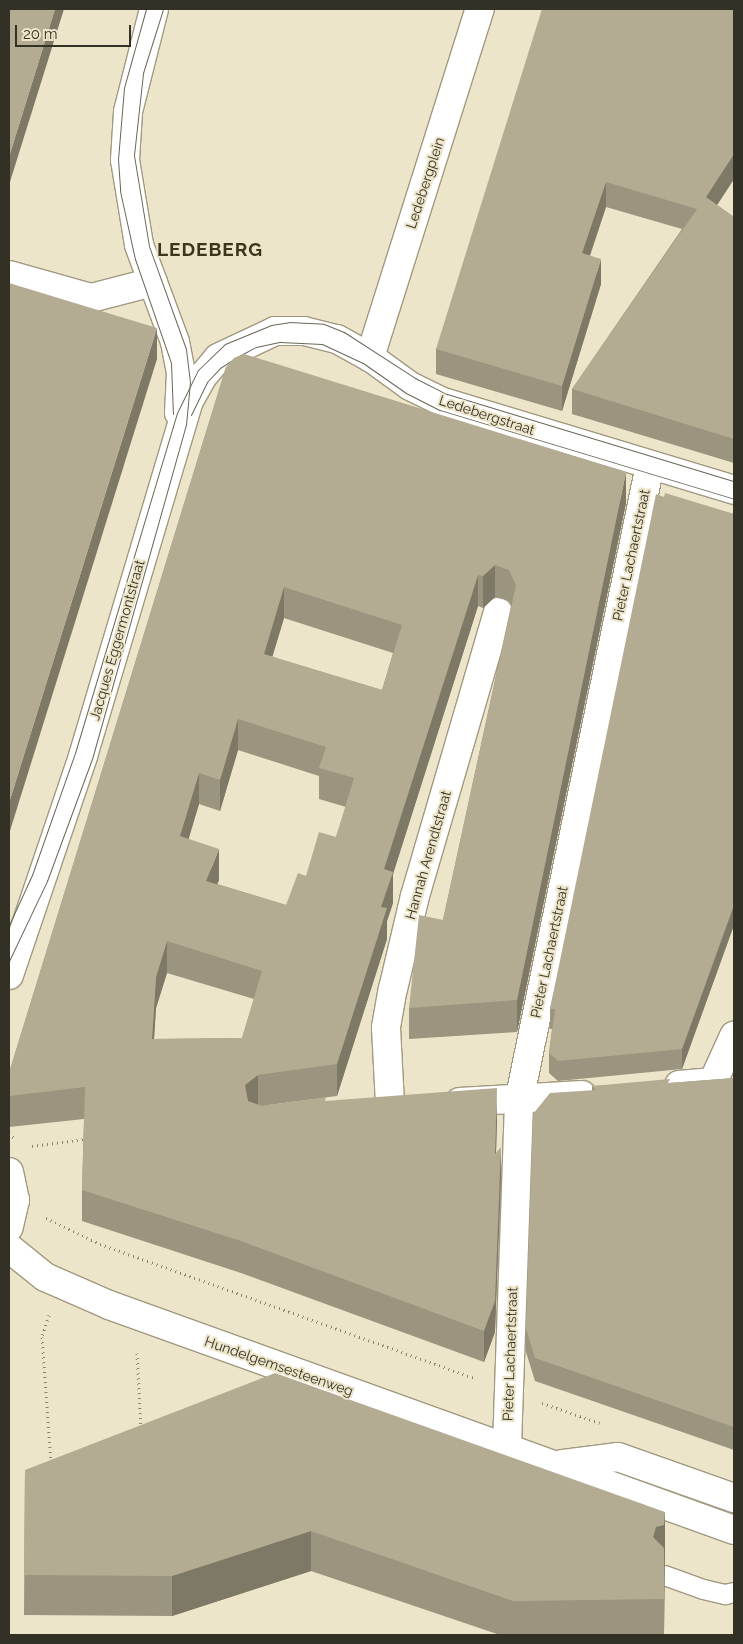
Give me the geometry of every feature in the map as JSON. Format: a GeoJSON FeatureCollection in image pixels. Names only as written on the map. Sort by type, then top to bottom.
{"type":"FeatureCollection","features":[{"type":"Feature","properties":{"kind":"street"},"geometry":{"type":"LineString","coordinates":[[154,9],[128,112],[125,160],[139,245],[176,342],[181,373],[181,403],[174,447]]}},
{"type":"Feature","properties":{"kind":"street","name":"Ledebergplein"},"geometry":{"type":"LineString","coordinates":[[370,357],[480,9]]}},
{"type":"Feature","properties":{"kind":"street"},"geometry":{"type":"LineString","coordinates":[[9,275],[91,298],[153,282]]}},
{"type":"Feature","properties":{"kind":"street","name":"Ledebergstraat"},"geometry":{"type":"LineString","coordinates":[[189,401],[202,376],[218,358],[253,339],[275,331],[304,331],[337,339],[370,357],[410,386],[444,402],[734,490]]}},
{"type":"Feature","properties":{"kind":"street","name":"Jacques Eggermontstraat"},"geometry":{"type":"LineString","coordinates":[[9,975],[40,878],[83,756],[189,401]]}},
{"type":"Feature","properties":{"kind":"street","name":"Pieter Lachaertstraat"},"geometry":{"type":"LineString","coordinates":[[507,1446],[519,1101],[650,465]]}},
{"type":"Feature","properties":{"kind":"street","name":"Hannah Arendtstraat"},"geometry":{"type":"LineString","coordinates":[[390,1104],[386,1027],[393,989],[416,896],[498,612]]}},
{"type":"Feature","properties":{"kind":"street"},"geometry":{"type":"LineString","coordinates":[[655,1088],[727,1059]]}},
{"type":"Feature","properties":{"kind":"street"},"geometry":{"type":"LineString","coordinates":[[362,1108],[390,1104],[519,1101],[606,1092]]}},
{"type":"Feature","properties":{"kind":"street"},"geometry":{"type":"LineString","coordinates":[[9,1172],[15,1200],[9,1227]]}},
{"type":"Feature","properties":{"kind":"street","name":"Hundelgemsesteenweg"},"geometry":{"type":"LineString","coordinates":[[9,1248],[25,1264],[57,1282],[135,1314],[560,1465],[734,1530]]}},
{"type":"Feature","properties":{"kind":"street","name":"Hundelgemsesteenweg"},"geometry":{"type":"LineString","coordinates":[[560,1465],[618,1457],[734,1498]]}},
{"type":"Feature","properties":{"kind":"lane","name":"Jacques Eggermontstraat"},"geometry":{"type":"LineString","coordinates":[[9,940],[40,878]]}},
{"type":"Feature","properties":{"kind":"lane"},"geometry":{"type":"LineString","coordinates":[[664,1575],[703,1589],[725,1594],[734,1592]]}},
{"type":"Feature","properties":{"kind":"path"},"geometry":{"type":"LineString","coordinates":[[22,1147],[92,1139]]}},
{"type":"Feature","properties":{"kind":"path"},"geometry":{"type":"LineString","coordinates":[[42,1216],[65,1230],[100,1244],[604,1425]]}},
{"type":"Feature","properties":{"kind":"path"},"geometry":{"type":"LineString","coordinates":[[51,1470],[42,1337],[57,1282]]}},
{"type":"Feature","properties":{"kind":"path"},"geometry":{"type":"LineString","coordinates":[[135,1314],[142,1433]]}},
{"type":"Feature","properties":{"kind":"building"},"geometry":{"type":"Polygon","coordinates":[[[9,9],[55,9],[9,157],[9,9]]]}},
{"type":"Feature","properties":{"kind":"building"},"geometry":{"type":"Polygon","coordinates":[[[542,9],[734,9],[734,154],[706,197],[734,217],[734,439],[572,389],[697,209],[606,182],[582,253],[601,259],[562,386],[436,349],[542,9]]]}},
{"type":"Feature","properties":{"kind":"building"},"geometry":{"type":"Polygon","coordinates":[[[9,283],[157,328],[9,803],[9,283]]]}},
{"type":"Feature","properties":{"kind":"building"},"geometry":{"type":"Polygon","coordinates":[[[244,354],[626,472],[517,1000],[409,1008],[419,915],[443,920],[516,585],[509,570],[495,565],[483,576],[478,575],[384,869],[393,872],[381,907],[387,908],[337,1064],[258,1075],[245,1085],[248,1101],[262,1106],[326,1097],[325,1101],[497,1088],[495,1154],[501,1147],[495,1301],[484,1331],[241,1241],[82,1190],[85,1087],[9,1096],[9,1073],[226,367],[234,358],[244,354]],[[284,587],[264,654],[382,690],[402,625],[284,587]],[[238,719],[220,780],[199,773],[180,836],[219,849],[206,881],[286,905],[298,873],[306,876],[319,832],[336,837],[354,778],[319,768],[326,747],[238,719]],[[167,941],[156,977],[152,1039],[242,1038],[262,971],[167,941]]]}},
{"type":"Feature","properties":{"kind":"building"},"geometry":{"type":"Polygon","coordinates":[[[665,493],[734,514],[734,905],[682,1049],[558,1061],[549,1053],[555,1009],[550,1009],[656,494],[664,497],[665,493]]]}},
{"type":"Feature","properties":{"kind":"building"},"geometry":{"type":"Polygon","coordinates":[[[734,1078],[734,1427],[535,1358],[526,1329],[533,1114],[550,1093],[596,1090],[592,1086],[670,1079],[668,1083],[734,1078]]]}},
{"type":"Feature","properties":{"kind":"building"},"geometry":{"type":"Polygon","coordinates":[[[275,1373],[665,1512],[664,1525],[656,1527],[653,1537],[664,1548],[664,1599],[513,1601],[311,1531],[172,1576],[24,1575],[25,1470],[275,1373]]]}},
{"type":"Feature","properties":{"kind":"tram line"},"geometry":{"type":"LineString","coordinates":[[146,9],[124,88],[118,159],[120,191],[135,259],[171,363],[173,414]]}},
{"type":"Feature","properties":{"kind":"tram line"},"geometry":{"type":"LineString","coordinates":[[9,961],[47,881],[92,759],[186,425],[190,382],[186,349],[149,246],[134,155],[143,73],[163,9]]}},
{"type":"Feature","properties":{"kind":"tram line"},"geometry":{"type":"LineString","coordinates":[[9,925],[32,875],[75,753],[177,413],[198,370],[225,344],[271,325],[289,322],[324,324],[344,332],[415,378],[447,394],[734,481]]}},
{"type":"Feature","properties":{"kind":"tram line"},"geometry":{"type":"LineString","coordinates":[[191,415],[207,382],[220,368],[237,357],[256,347],[280,342],[322,344],[363,363],[406,393],[440,410],[734,499]]}},
{"type":"Feature","properties":{"kind":"district","name":"LEDEBERG"},"geometry":{"type":"Point","coordinates":[210,250]}}]}
